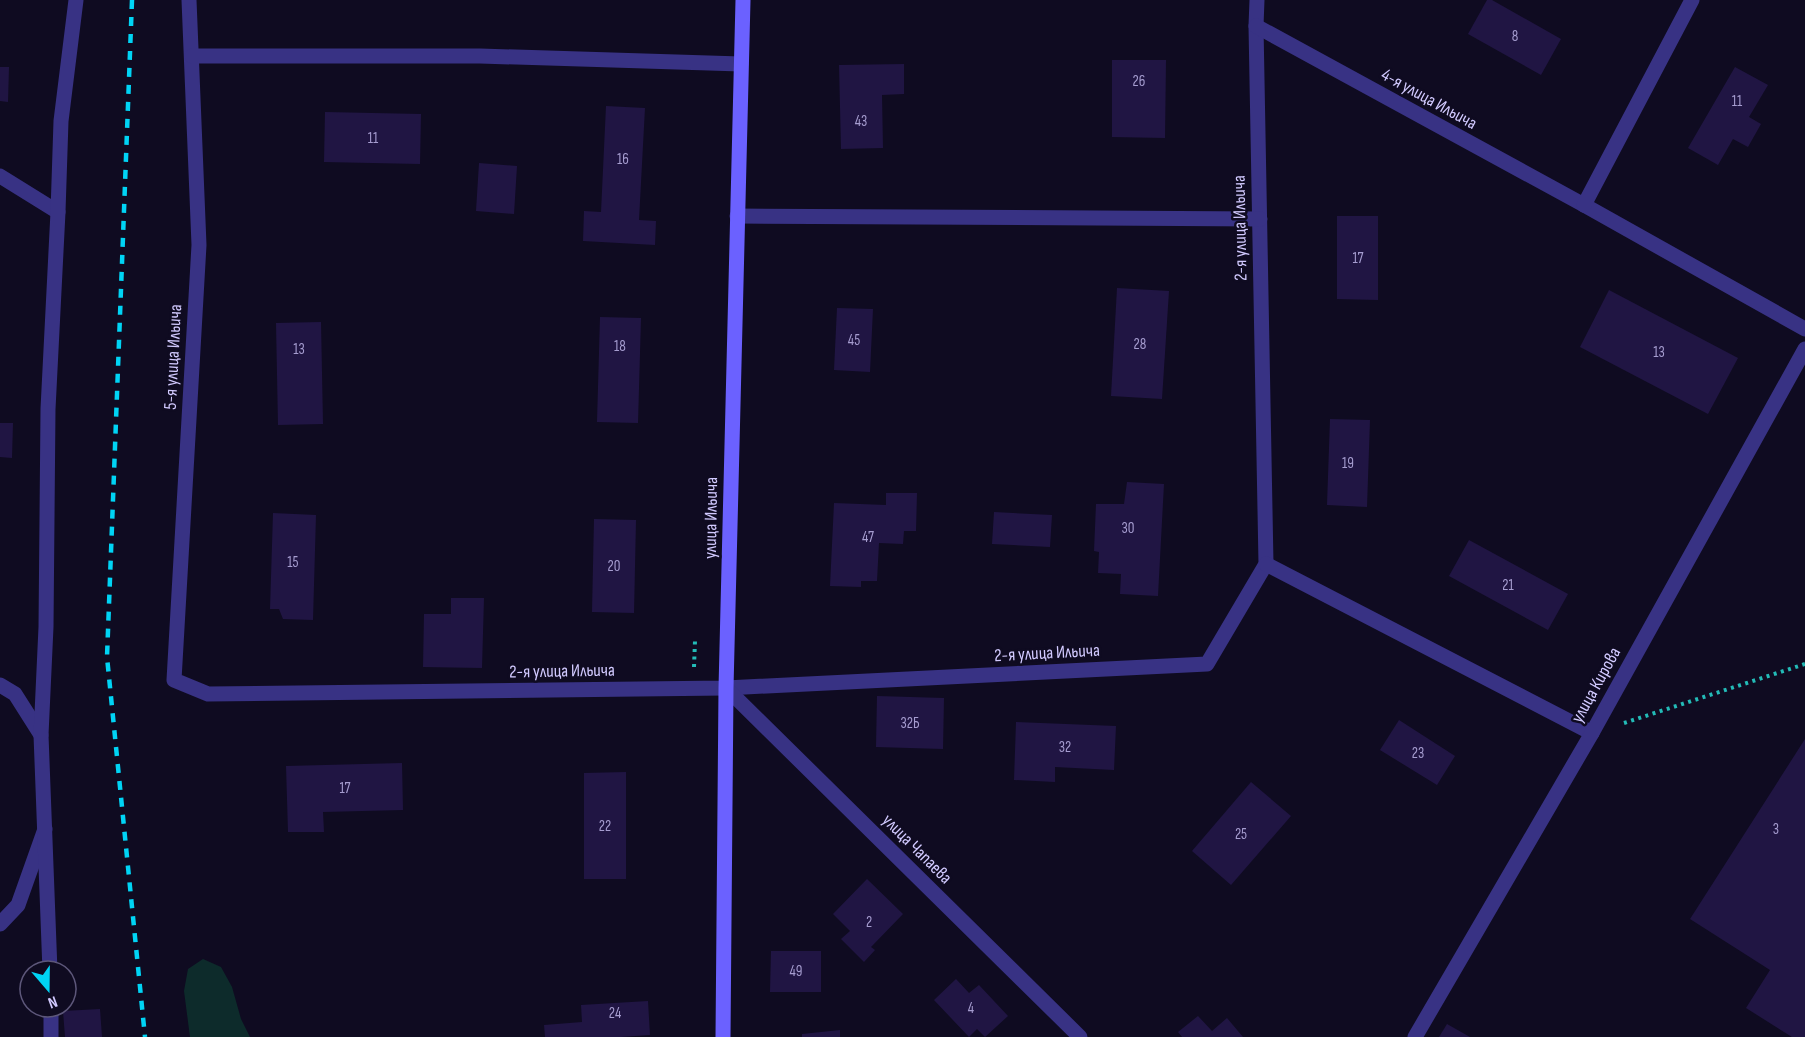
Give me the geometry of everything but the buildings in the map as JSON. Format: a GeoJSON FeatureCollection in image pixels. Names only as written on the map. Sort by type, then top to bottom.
{"type":"FeatureCollection","features":[{"type":"Feature","properties":{"kind":"main road","name":"улица Ильича"},"geometry":{"type":"LineString","coordinates":[[723,1037],[726,688],[743,0]]}},
{"type":"Feature","properties":{"kind":"street"},"geometry":{"type":"LineString","coordinates":[[50,959],[41,735],[46,627],[48,409],[61,121],[76,0]]}},
{"type":"Feature","properties":{"kind":"street","name":"5-я улица Ильича"},"geometry":{"type":"LineString","coordinates":[[189,0],[200,245],[174,681],[208,694]]}},
{"type":"Feature","properties":{"kind":"street","name":"2-я улица Ильича"},"geometry":{"type":"LineString","coordinates":[[208,694],[726,688],[1207,664],[1266,564],[1257,0]]}},
{"type":"Feature","properties":{"kind":"street"},"geometry":{"type":"LineString","coordinates":[[1584,205],[1692,0]]}},
{"type":"Feature","properties":{"kind":"street","name":"4-я улица Ильича"},"geometry":{"type":"LineString","coordinates":[[1256,26],[1805,329]]}},
{"type":"Feature","properties":{"kind":"street"},"geometry":{"type":"LineString","coordinates":[[192,56],[480,56],[741,64]]}},
{"type":"Feature","properties":{"kind":"street"},"geometry":{"type":"LineString","coordinates":[[0,176],[58,212]]}},
{"type":"Feature","properties":{"kind":"street"},"geometry":{"type":"LineString","coordinates":[[737,216],[1260,219]]}},
{"type":"Feature","properties":{"kind":"street","name":"улица Кирова"},"geometry":{"type":"LineString","coordinates":[[1415,1037],[1592,733],[1805,349]]}},
{"type":"Feature","properties":{"kind":"street"},"geometry":{"type":"LineString","coordinates":[[1266,564],[1592,733]]}},
{"type":"Feature","properties":{"kind":"street"},"geometry":{"type":"LineString","coordinates":[[0,685],[15,694],[41,735]]}},
{"type":"Feature","properties":{"kind":"street","name":"улица Чапаева"},"geometry":{"type":"LineString","coordinates":[[726,688],[1080,1037]]}},
{"type":"Feature","properties":{"kind":"street"},"geometry":{"type":"LineString","coordinates":[[0,924],[18,905],[45,829]]}},
{"type":"Feature","properties":{"kind":"street"},"geometry":{"type":"LineString","coordinates":[[51,1019],[51,1037]]}},
{"type":"Feature","properties":{"kind":"path"},"geometry":{"type":"LineString","coordinates":[[1592,733],[1805,664]]}},
{"type":"Feature","properties":{"kind":"green space"},"geometry":{"type":"Polygon","coordinates":[[[203,959],[221,967],[232,987],[241,1019],[250,1037],[190,1037],[184,991],[188,969],[203,959]]]}},
{"type":"Feature","properties":{"kind":"railway"},"geometry":{"type":"LineString","coordinates":[[132,0],[107,657],[145,1037]]}}]}
